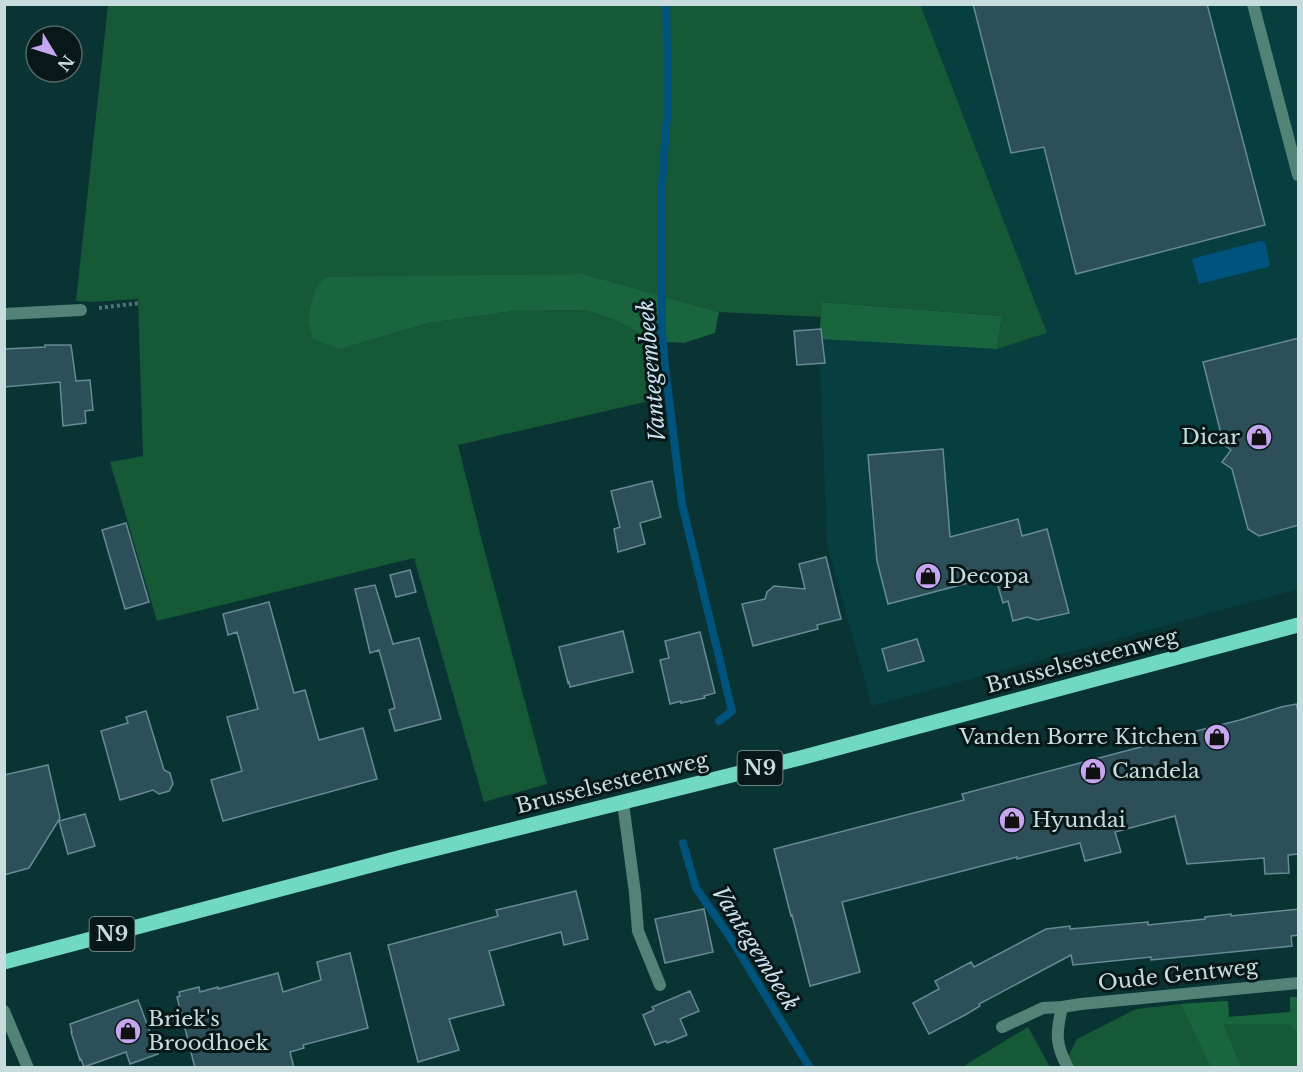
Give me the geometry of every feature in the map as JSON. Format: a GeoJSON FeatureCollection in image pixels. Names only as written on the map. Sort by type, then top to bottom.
{"type":"FeatureCollection","features":[{"type":"Feature","properties":{"kind":"main road","name":"Brusselsesteenweg"},"geometry":{"type":"LineString","coordinates":[[4,963],[402,857],[812,755],[1299,625]]}},
{"type":"Feature","properties":{"kind":"street"},"geometry":{"type":"LineString","coordinates":[[1253,4],[1299,174]]}},
{"type":"Feature","properties":{"kind":"street"},"geometry":{"type":"LineString","coordinates":[[4,314],[81,310]]}},
{"type":"Feature","properties":{"kind":"street"},"geometry":{"type":"LineString","coordinates":[[622,802],[638,931],[660,985]]}},
{"type":"Feature","properties":{"kind":"street","name":"Oude Gentweg"},"geometry":{"type":"LineString","coordinates":[[1002,1027],[1043,1008],[1299,983]]}},
{"type":"Feature","properties":{"kind":"street"},"geometry":{"type":"LineString","coordinates":[[1062,1007],[1057,1031],[1061,1056],[1068,1068]]}},
{"type":"Feature","properties":{"kind":"street"},"geometry":{"type":"LineString","coordinates":[[4,1011],[28,1068]]}},
{"type":"Feature","properties":{"kind":"path"},"geometry":{"type":"LineString","coordinates":[[81,310],[140,303]]}},
{"type":"Feature","properties":{"kind":"shaded area"},"geometry":{"type":"Polygon","coordinates":[[[920,5],[1298,5],[1298,589],[872,706],[827,545],[819,339],[997,349],[1047,333],[920,5]]]}},
{"type":"Feature","properties":{"kind":"green space"},"geometry":{"type":"Polygon","coordinates":[[[920,4],[1047,333],[997,349],[1002,316],[823,302],[821,317],[719,312],[584,274],[340,349],[429,323],[513,311],[586,310],[617,321],[643,335],[654,400],[458,445],[547,784],[484,802],[414,558],[157,621],[110,462],[143,456],[138,299],[76,301],[108,5],[920,4]]]}},
{"type":"Feature","properties":{"kind":"green space"},"geometry":{"type":"Polygon","coordinates":[[[584,274],[719,312],[715,333],[684,343],[666,342],[643,335],[617,321],[586,310],[513,311],[429,323],[340,349],[313,339],[308,320],[315,289],[326,277],[584,274]]]}},
{"type":"Feature","properties":{"kind":"green space"},"geometry":{"type":"Polygon","coordinates":[[[822,302],[1002,316],[997,349],[819,339],[822,302]]]}},
{"type":"Feature","properties":{"kind":"green space"},"geometry":{"type":"Polygon","coordinates":[[[1290,997],[1298,997],[1298,1067],[1074,1068],[1068,1057],[1077,1039],[1136,1009],[1228,1001],[1229,1017],[1290,1012],[1290,997]]]}},
{"type":"Feature","properties":{"kind":"green space"},"geometry":{"type":"Polygon","coordinates":[[[1290,997],[1298,997],[1298,1031],[1288,1024],[1223,1024],[1241,1067],[1211,1067],[1181,1004],[1228,1001],[1229,1017],[1291,1012],[1290,997]]]}},
{"type":"Feature","properties":{"kind":"green space"},"geometry":{"type":"Polygon","coordinates":[[[1028,1027],[1050,1067],[962,1067],[1028,1027]]]}},
{"type":"Feature","properties":{"kind":"water"},"geometry":{"type":"Polygon","coordinates":[[[1260,241],[1265,242],[1270,265],[1268,267],[1199,284],[1192,260],[1260,241]]]}},
{"type":"Feature","properties":{"kind":"building"},"geometry":{"type":"Polygon","coordinates":[[[973,4],[1207,4],[1265,225],[1076,274],[1044,147],[1011,153],[973,4]]]}},
{"type":"Feature","properties":{"kind":"building"},"geometry":{"type":"Polygon","coordinates":[[[821,329],[825,363],[797,365],[794,331],[821,329]]]}},
{"type":"Feature","properties":{"kind":"building","name":"Dicar"},"geometry":{"type":"Polygon","coordinates":[[[1299,338],[1299,525],[1259,536],[1248,529],[1232,469],[1222,462],[1231,450],[1217,440],[1221,434],[1203,362],[1299,338]]]}},
{"type":"Feature","properties":{"kind":"building"},"geometry":{"type":"Polygon","coordinates":[[[45,345],[71,345],[76,381],[90,380],[93,410],[85,411],[86,423],[63,426],[60,382],[4,387],[4,349],[45,347],[45,345]]]}},
{"type":"Feature","properties":{"kind":"building"},"geometry":{"type":"Polygon","coordinates":[[[943,449],[950,537],[1018,519],[1022,536],[1047,529],[1069,613],[1037,620],[1027,617],[1013,621],[1008,601],[1003,603],[995,576],[888,604],[877,561],[868,455],[943,449]]]}},
{"type":"Feature","properties":{"kind":"building"},"geometry":{"type":"Polygon","coordinates":[[[652,481],[661,517],[640,523],[645,544],[618,552],[614,529],[620,527],[611,491],[652,481]]]}},
{"type":"Feature","properties":{"kind":"building"},"geometry":{"type":"Polygon","coordinates":[[[126,523],[149,602],[125,609],[102,530],[126,523]]]}},
{"type":"Feature","properties":{"kind":"building"},"geometry":{"type":"Polygon","coordinates":[[[826,557],[841,619],[817,625],[818,629],[753,646],[742,604],[765,599],[767,592],[774,586],[805,589],[799,564],[826,557]]]}},
{"type":"Feature","properties":{"kind":"building"},"geometry":{"type":"Polygon","coordinates":[[[410,570],[416,592],[396,597],[390,575],[410,570]]]}},
{"type":"Feature","properties":{"kind":"building"},"geometry":{"type":"Polygon","coordinates":[[[375,585],[393,644],[419,638],[441,719],[395,731],[389,710],[395,708],[379,650],[370,653],[355,589],[375,585]]]}},
{"type":"Feature","properties":{"kind":"building"},"geometry":{"type":"Polygon","coordinates":[[[269,602],[294,693],[305,690],[319,740],[363,728],[377,779],[223,821],[211,780],[242,771],[227,717],[258,709],[237,632],[228,635],[223,614],[269,602]]]}},
{"type":"Feature","properties":{"kind":"building"},"geometry":{"type":"Polygon","coordinates":[[[623,631],[633,672],[570,687],[559,647],[623,631]]]}},
{"type":"Feature","properties":{"kind":"building"},"geometry":{"type":"Polygon","coordinates":[[[700,632],[715,693],[704,696],[705,698],[670,704],[660,660],[669,658],[665,641],[700,632]]]}},
{"type":"Feature","properties":{"kind":"building"},"geometry":{"type":"Polygon","coordinates":[[[917,639],[924,661],[888,671],[882,649],[917,639]]]}},
{"type":"Feature","properties":{"kind":"building"},"geometry":{"type":"Polygon","coordinates":[[[1296,704],[1299,714],[1299,854],[1288,855],[1289,873],[1265,874],[1264,858],[1187,864],[1175,816],[1115,832],[1121,852],[1085,861],[1080,843],[842,902],[860,972],[810,986],[774,849],[964,800],[962,794],[1296,704]]]}},
{"type":"Feature","properties":{"kind":"building"},"geometry":{"type":"Polygon","coordinates":[[[146,711],[164,770],[170,773],[173,784],[169,791],[159,794],[153,790],[120,800],[101,731],[128,723],[126,717],[146,711]]]}},
{"type":"Feature","properties":{"kind":"building"},"geometry":{"type":"Polygon","coordinates":[[[48,765],[60,818],[29,868],[4,875],[4,775],[48,765]]]}},
{"type":"Feature","properties":{"kind":"building"},"geometry":{"type":"Polygon","coordinates":[[[85,814],[95,846],[68,854],[59,821],[85,814]]]}},
{"type":"Feature","properties":{"kind":"building"},"geometry":{"type":"Polygon","coordinates":[[[576,891],[588,939],[564,945],[561,932],[489,951],[504,1005],[449,1019],[459,1050],[418,1062],[388,945],[498,916],[496,910],[576,891]]]}},
{"type":"Feature","properties":{"kind":"building"},"geometry":{"type":"Polygon","coordinates":[[[704,909],[713,952],[665,963],[655,919],[704,909]]]}},
{"type":"Feature","properties":{"kind":"building"},"geometry":{"type":"Polygon","coordinates":[[[1299,909],[1299,935],[1291,936],[1292,946],[1073,965],[1071,955],[979,1004],[980,1006],[965,1015],[929,1034],[913,1003],[939,989],[935,981],[971,962],[974,967],[1046,929],[1148,922],[1148,925],[1231,914],[1231,916],[1299,909]]]}},
{"type":"Feature","properties":{"kind":"building"},"geometry":{"type":"Polygon","coordinates":[[[350,953],[368,1028],[303,1045],[304,1048],[290,1052],[294,1068],[195,1068],[177,997],[180,996],[179,992],[199,987],[200,992],[218,987],[218,989],[278,973],[283,992],[321,980],[317,962],[350,953]]]}},
{"type":"Feature","properties":{"kind":"building"},"geometry":{"type":"Polygon","coordinates":[[[690,991],[699,1011],[680,1019],[687,1035],[655,1045],[643,1015],[654,1010],[652,1007],[690,991]]]}},
{"type":"Feature","properties":{"kind":"building"},"geometry":{"type":"Polygon","coordinates":[[[138,1000],[158,1054],[130,1064],[126,1052],[84,1067],[70,1024],[138,1000]]]}},
{"type":"Feature","properties":{"kind":"waterway","name":"Vantegembeek"},"geometry":{"type":"LineString","coordinates":[[666,4],[668,103],[662,183],[662,332],[682,504],[732,711],[719,721]]}},
{"type":"Feature","properties":{"kind":"waterway","name":"Vantegembeek"},"geometry":{"type":"LineString","coordinates":[[683,843],[696,888],[728,934],[810,1068]]}},
{"type":"Feature","properties":{"kind":"place","name":"Dicar"},"geometry":{"type":"Point","coordinates":[1259,437]}},
{"type":"Feature","properties":{"kind":"place","name":"Decopa"},"geometry":{"type":"Point","coordinates":[928,576]}},
{"type":"Feature","properties":{"kind":"place","name":"Vanden Borre Kitchen"},"geometry":{"type":"Point","coordinates":[1217,737]}},
{"type":"Feature","properties":{"kind":"place","name":"Candela"},"geometry":{"type":"Point","coordinates":[1093,771]}},
{"type":"Feature","properties":{"kind":"place","name":"Hyundai"},"geometry":{"type":"Point","coordinates":[1012,820]}},
{"type":"Feature","properties":{"kind":"place","name":"Briek's Broodhoek"},"geometry":{"type":"Point","coordinates":[128,1031]}}]}
